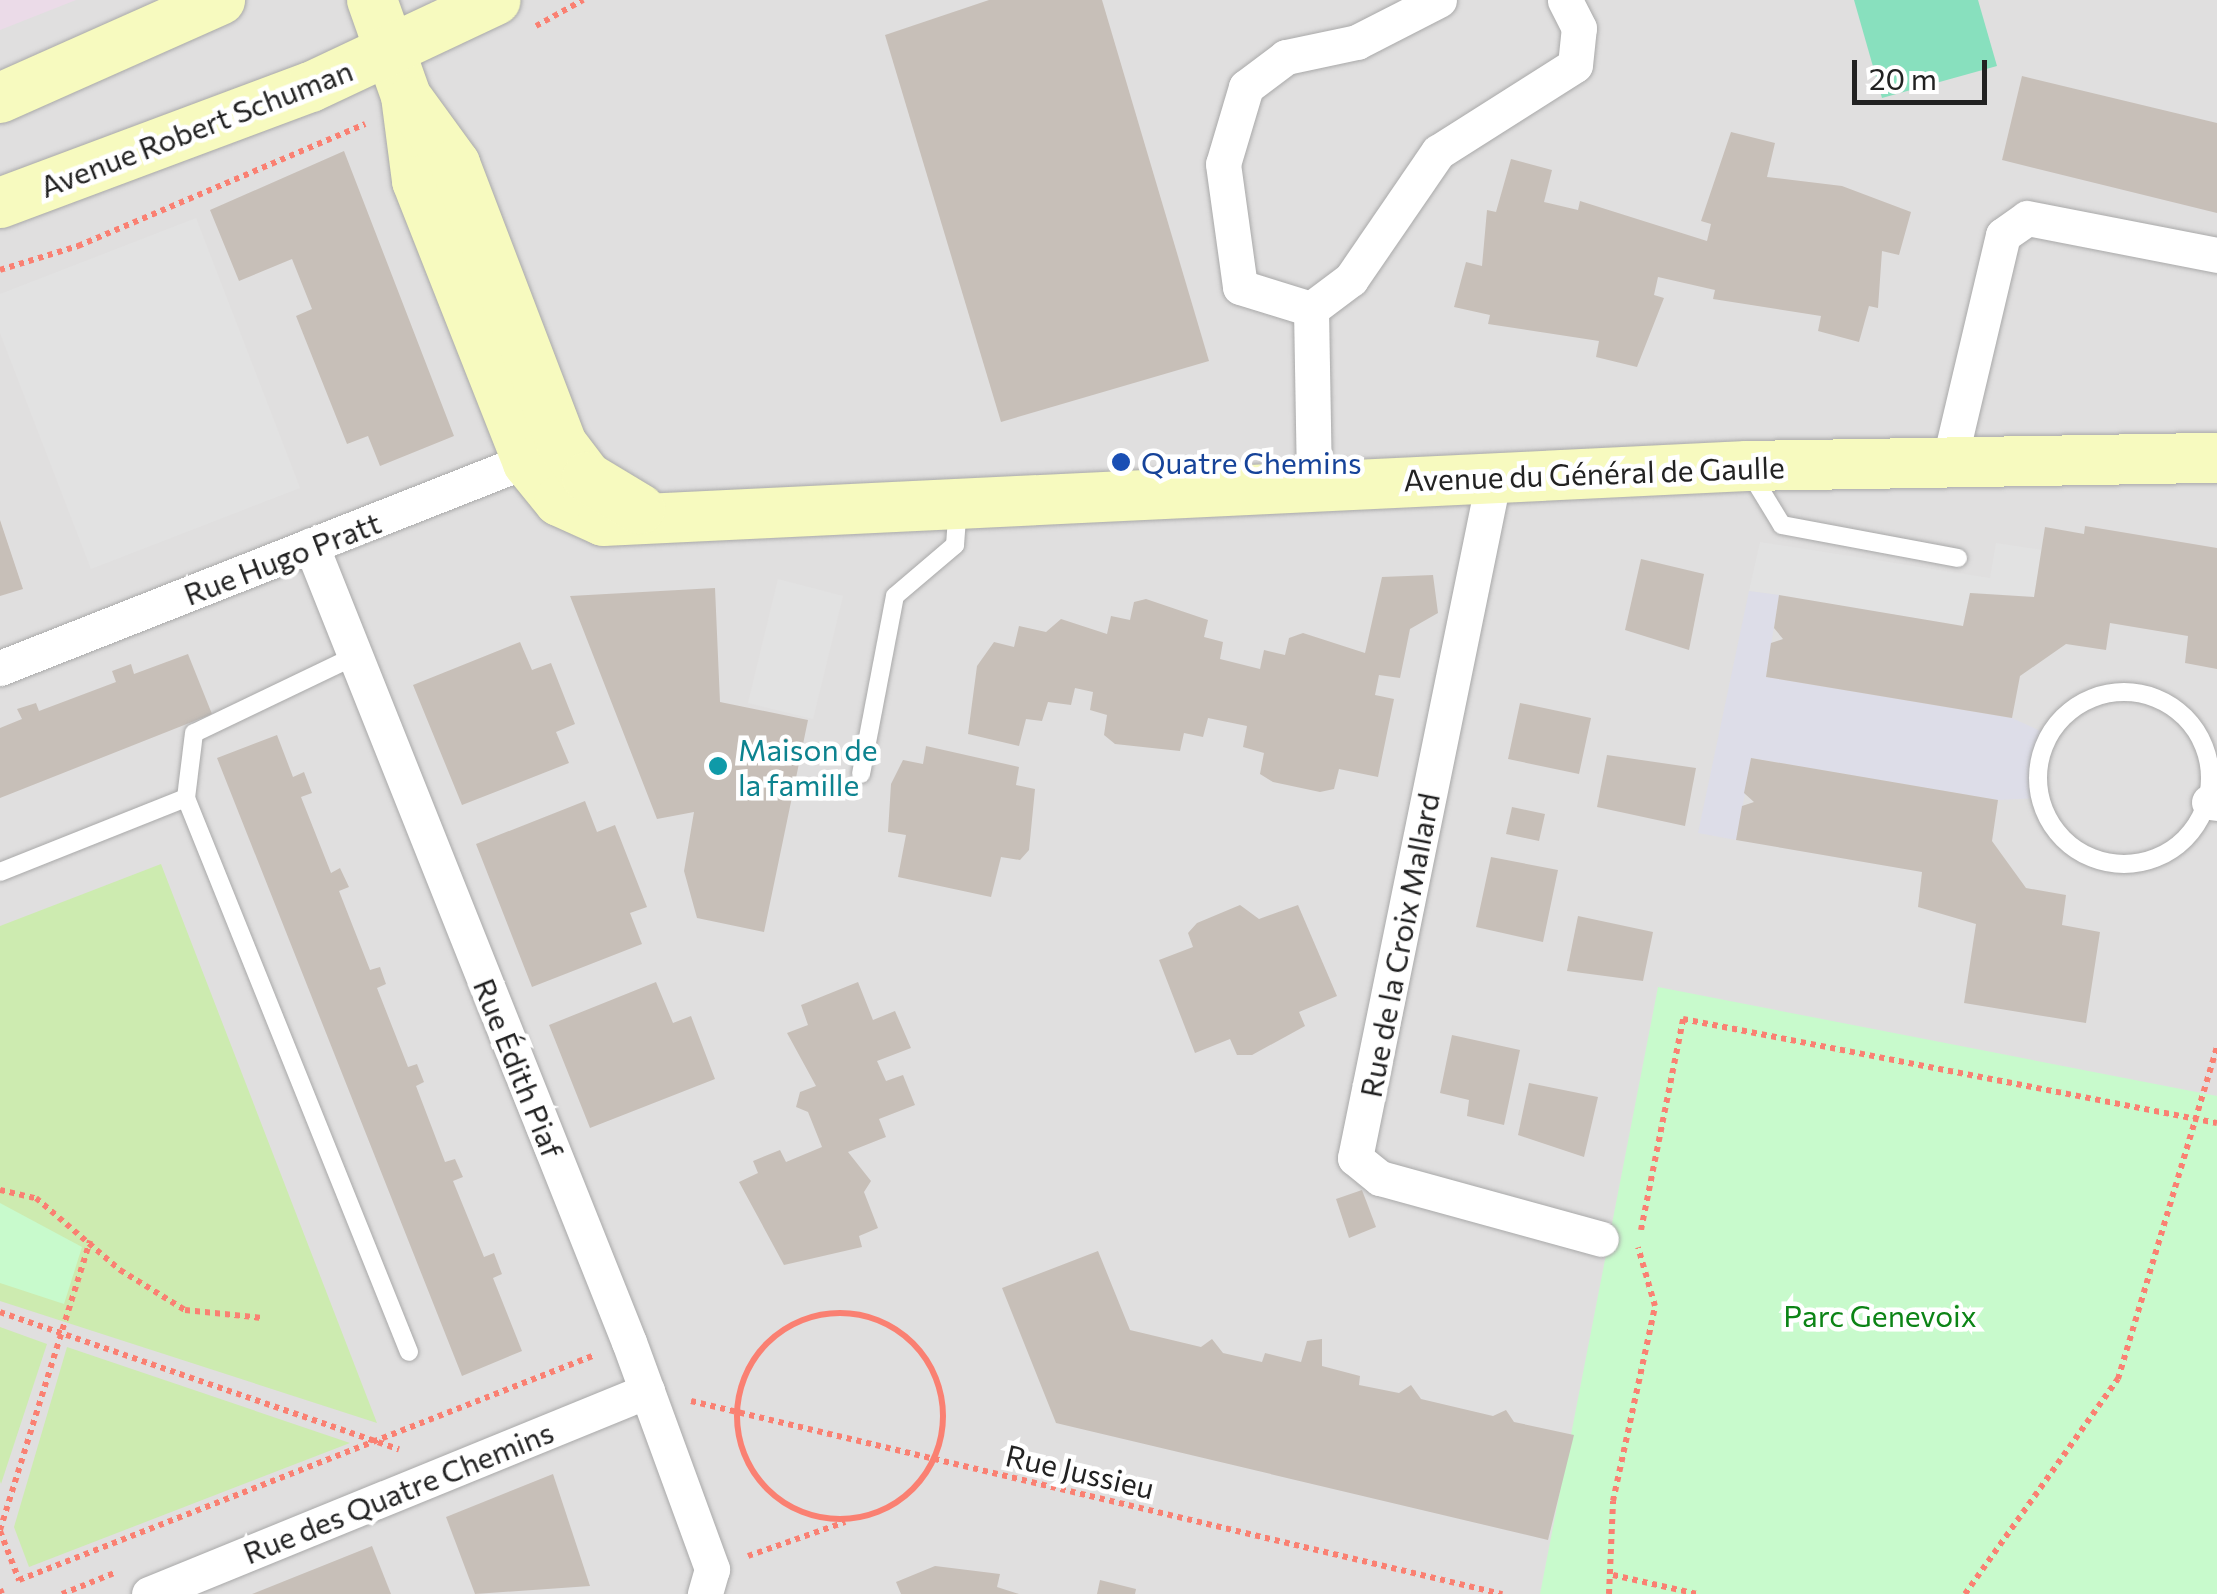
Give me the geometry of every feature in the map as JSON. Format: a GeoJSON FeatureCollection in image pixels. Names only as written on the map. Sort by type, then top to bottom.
{"type":"FeatureCollection","features":[{"type":"Feature","properties":{"kind":"main road"},"geometry":{"type":"LineString","coordinates":[[0,98],[220,0]]}},
{"type":"Feature","properties":{"kind":"main road","name":"Avenue Robert Schuman"},"geometry":{"type":"LineString","coordinates":[[372,0],[399,73]]}},
{"type":"Feature","properties":{"kind":"main road","name":"Avenue Robert Schuman"},"geometry":{"type":"LineString","coordinates":[[0,203],[399,73],[496,0]]}},
{"type":"Feature","properties":{"kind":"main road","name":"Avenue du Général de Gaulle"},"geometry":{"type":"LineString","coordinates":[[399,73],[417,180],[545,454],[559,500],[603,521],[673,522],[1494,476],[1746,466],[1950,459],[2217,458]]}},
{"type":"Feature","properties":{"kind":"street"},"geometry":{"type":"LineString","coordinates":[[1311,309],[1240,286],[1224,164],[1246,87],[1286,57],[1357,42],[1440,0]]}},
{"type":"Feature","properties":{"kind":"street"},"geometry":{"type":"LineString","coordinates":[[1311,309],[1351,279],[1438,152],[1575,65],[1579,28],[1566,0]]}},
{"type":"Feature","properties":{"kind":"street"},"geometry":{"type":"LineString","coordinates":[[1950,459],[2002,235],[2027,218],[2217,256]]}},
{"type":"Feature","properties":{"kind":"street"},"geometry":{"type":"LineString","coordinates":[[1311,309],[1314,486]]}},
{"type":"Feature","properties":{"kind":"street","name":"Rue Hugo Pratt"},"geometry":{"type":"LineString","coordinates":[[0,668],[545,454]]}},
{"type":"Feature","properties":{"kind":"street","name":"Rue de la Croix Mallard"},"geometry":{"type":"LineString","coordinates":[[1494,476],[1356,1158],[1380,1178],[1602,1239]]}},
{"type":"Feature","properties":{"kind":"street","name":"Rue Édith Piaf"},"geometry":{"type":"LineString","coordinates":[[311,545],[647,1391],[709,1581]]}},
{"type":"Feature","properties":{"kind":"street","name":"Rue des Quatre Chemins"},"geometry":{"type":"LineString","coordinates":[[149,1594],[647,1391]]}},
{"type":"Feature","properties":{"kind":"lane"},"geometry":{"type":"LineString","coordinates":[[1746,466],[1782,525],[1958,558]]}},
{"type":"Feature","properties":{"kind":"lane"},"geometry":{"type":"LineString","coordinates":[[861,774],[895,596],[954,545],[958,505]]}},
{"type":"Feature","properties":{"kind":"lane"},"geometry":{"type":"LineString","coordinates":[[355,656],[194,733],[186,798],[409,1352]]}},
{"type":"Feature","properties":{"kind":"lane"},"geometry":{"type":"LineString","coordinates":[[2145,694],[2192,723],[2206,747],[2213,802],[2186,838],[2150,862],[2094,860],[2050,824],[2039,798],[2041,753],[2066,714],[2090,698],[2145,694]]}},
{"type":"Feature","properties":{"kind":"lane"},"geometry":{"type":"LineString","coordinates":[[0,872],[186,798]]}},
{"type":"Feature","properties":{"kind":"path"},"geometry":{"type":"LineString","coordinates":[[1609,1594],[1613,1575],[1612,1501],[1655,1306],[1638,1245],[1683,1019],[2217,1123]]}},
{"type":"Feature","properties":{"kind":"path"},"geometry":{"type":"LineString","coordinates":[[1965,1594],[2118,1379],[2217,1046]]}},
{"type":"Feature","properties":{"kind":"path"},"geometry":{"type":"LineString","coordinates":[[0,1190],[36,1198],[185,1310],[262,1318]]}},
{"type":"Feature","properties":{"kind":"path"},"geometry":{"type":"LineString","coordinates":[[90,1241],[0,1531],[19,1580],[628,1342]]}},
{"type":"Feature","properties":{"kind":"path"},"geometry":{"type":"LineString","coordinates":[[0,1312],[456,1468]]}},
{"type":"Feature","properties":{"kind":"path"},"geometry":{"type":"LineString","coordinates":[[709,1581],[851,1520],[885,1510],[935,1460],[944,1427],[930,1363],[909,1337],[864,1316],[814,1315],[784,1328],[759,1350],[736,1412],[757,1479],[815,1517],[851,1520]]}},
{"type":"Feature","properties":{"kind":"path","name":"Rue Jussieu"},"geometry":{"type":"LineString","coordinates":[[647,1391],[1502,1594]]}},
{"type":"Feature","properties":{"kind":"path"},"geometry":{"type":"LineString","coordinates":[[1613,1575],[1698,1594]]}},
{"type":"Feature","properties":{"kind":"shaded area"},"geometry":{"type":"Polygon","coordinates":[[[0,0],[2217,0],[2217,1594],[0,1594],[0,0]]]}},
{"type":"Feature","properties":{"kind":"shaded area"},"geometry":{"type":"Polygon","coordinates":[[[0,0],[76,0],[0,30],[0,0]]]}},
{"type":"Feature","properties":{"kind":"shaded area"},"geometry":{"type":"Polygon","coordinates":[[[196,218],[300,488],[91,569],[0,333],[0,294],[196,218]]]}},
{"type":"Feature","properties":{"kind":"shaded area"},"geometry":{"type":"Polygon","coordinates":[[[1760,542],[1990,578],[1996,543],[2042,550],[2034,597],[1970,593],[1963,626],[1749,591],[1760,542]]]}},
{"type":"Feature","properties":{"kind":"shaded area"},"geometry":{"type":"Polygon","coordinates":[[[778,579],[843,596],[813,719],[748,703],[778,579]]]}},
{"type":"Feature","properties":{"kind":"shaded area"},"geometry":{"type":"Polygon","coordinates":[[[1749,591],[1779,595],[1766,677],[2012,718],[2049,735],[2039,798],[1998,800],[1752,758],[1736,840],[1698,833],[1749,591]]]}},
{"type":"Feature","properties":{"kind":"green space"},"geometry":{"type":"Polygon","coordinates":[[[1854,0],[1978,0],[1997,66],[1882,98],[1854,0]]]}},
{"type":"Feature","properties":{"kind":"green space"},"geometry":{"type":"Polygon","coordinates":[[[161,864],[377,1423],[0,1301],[0,926],[161,864]]]}},
{"type":"Feature","properties":{"kind":"green space","name":"Parc Genevoix"},"geometry":{"type":"Polygon","coordinates":[[[1658,987],[2217,1096],[2217,1594],[1540,1594],[1658,987]]]}},
{"type":"Feature","properties":{"kind":"green space"},"geometry":{"type":"Polygon","coordinates":[[[0,1203],[82,1247],[64,1304],[0,1283],[0,1203]]]}},
{"type":"Feature","properties":{"kind":"green space"},"geometry":{"type":"Polygon","coordinates":[[[0,1327],[47,1344],[1,1484],[0,1481],[0,1327]]]}},
{"type":"Feature","properties":{"kind":"green space"},"geometry":{"type":"Polygon","coordinates":[[[67,1347],[350,1443],[29,1567],[14,1527],[67,1347]]]}},
{"type":"Feature","properties":{"kind":"building"},"geometry":{"type":"Polygon","coordinates":[[[989,0],[1102,0],[1209,361],[1001,422],[885,35],[989,0]]]}},
{"type":"Feature","properties":{"kind":"building"},"geometry":{"type":"Polygon","coordinates":[[[2022,76],[2217,123],[2217,213],[2002,160],[2022,76]]]}},
{"type":"Feature","properties":{"kind":"building"},"geometry":{"type":"Polygon","coordinates":[[[1731,132],[1775,143],[1767,177],[1842,186],[1911,212],[1899,255],[1882,251],[1878,308],[1869,306],[1859,342],[1818,331],[1821,316],[1713,299],[1715,290],[1658,277],[1654,295],[1664,298],[1637,367],[1596,357],[1599,341],[1488,324],[1490,315],[1454,307],[1466,262],[1482,266],[1487,210],[1496,212],[1511,159],[1552,170],[1544,202],[1578,210],[1580,201],[1707,241],[1711,224],[1701,221],[1731,132]]]}},
{"type":"Feature","properties":{"kind":"building"},"geometry":{"type":"Polygon","coordinates":[[[344,151],[454,436],[380,466],[368,436],[347,444],[296,316],[312,309],[292,259],[239,281],[210,210],[344,151]]]}},
{"type":"Feature","properties":{"kind":"building"},"geometry":{"type":"Polygon","coordinates":[[[0,520],[23,589],[0,596],[0,520]]]}},
{"type":"Feature","properties":{"kind":"building"},"geometry":{"type":"Polygon","coordinates":[[[2085,526],[2217,548],[2217,669],[2185,663],[2188,636],[2110,623],[2106,650],[2066,644],[2020,676],[2012,718],[1766,677],[1771,643],[1783,639],[1774,628],[1779,595],[1963,626],[1970,593],[2034,597],[2045,527],[2084,534],[2085,526]]]}},
{"type":"Feature","properties":{"kind":"building"},"geometry":{"type":"Polygon","coordinates":[[[1641,559],[1704,574],[1689,650],[1625,630],[1641,559]]]}},
{"type":"Feature","properties":{"kind":"building"},"geometry":{"type":"Polygon","coordinates":[[[1433,575],[1438,613],[1410,629],[1400,678],[1379,675],[1375,695],[1394,699],[1378,777],[1339,769],[1334,789],[1320,792],[1273,782],[1260,774],[1264,753],[1243,747],[1247,726],[1208,718],[1203,737],[1184,733],[1180,751],[1115,744],[1104,735],[1107,715],[1090,710],[1093,692],[1075,688],[1071,705],[1048,702],[1042,721],[1026,719],[1019,746],[968,734],[977,666],[994,642],[1014,647],[1019,626],[1046,632],[1061,619],[1107,634],[1111,616],[1130,620],[1134,602],[1146,599],[1208,620],[1204,637],[1223,642],[1220,659],[1260,669],[1264,650],[1285,655],[1289,638],[1303,633],[1365,653],[1382,577],[1433,575]]]}},
{"type":"Feature","properties":{"kind":"building","name":"Maison de la famille"},"geometry":{"type":"Polygon","coordinates":[[[715,588],[720,702],[808,720],[764,932],[697,918],[684,871],[694,812],[657,819],[570,596],[715,588]]]}},
{"type":"Feature","properties":{"kind":"building"},"geometry":{"type":"Polygon","coordinates":[[[520,642],[532,670],[551,663],[575,724],[556,732],[569,763],[462,805],[413,685],[520,642]]]}},
{"type":"Feature","properties":{"kind":"building"},"geometry":{"type":"Polygon","coordinates":[[[188,654],[212,714],[0,798],[0,728],[22,719],[17,709],[36,703],[39,711],[116,682],[112,671],[131,664],[134,674],[188,654]]]}},
{"type":"Feature","properties":{"kind":"building"},"geometry":{"type":"Polygon","coordinates":[[[1520,703],[1591,718],[1579,774],[1508,759],[1520,703]]]}},
{"type":"Feature","properties":{"kind":"building"},"geometry":{"type":"Polygon","coordinates":[[[277,735],[293,777],[304,772],[312,793],[301,797],[331,873],[340,868],[349,887],[339,891],[370,970],[380,967],[386,984],[377,988],[408,1067],[417,1064],[424,1082],[416,1086],[445,1162],[455,1159],[463,1177],[453,1181],[484,1257],[494,1253],[502,1274],[493,1278],[522,1351],[462,1376],[217,758],[277,735]]]}},
{"type":"Feature","properties":{"kind":"building"},"geometry":{"type":"Polygon","coordinates":[[[926,746],[1019,767],[1016,785],[1035,789],[1029,850],[1020,860],[1001,857],[991,897],[898,877],[906,835],[888,832],[891,784],[903,760],[923,764],[926,746]]]}},
{"type":"Feature","properties":{"kind":"building"},"geometry":{"type":"Polygon","coordinates":[[[1607,755],[1696,768],[1685,826],[1597,807],[1607,755]]]}},
{"type":"Feature","properties":{"kind":"building"},"geometry":{"type":"Polygon","coordinates":[[[1751,758],[1998,800],[1992,841],[2026,888],[2066,895],[2062,925],[2100,932],[2086,1023],[1964,1003],[1976,924],[1918,907],[1922,872],[1736,840],[1742,806],[1754,802],[1744,793],[1751,758]]]}},
{"type":"Feature","properties":{"kind":"building"},"geometry":{"type":"Polygon","coordinates":[[[585,801],[597,832],[615,825],[647,907],[630,913],[642,944],[532,987],[476,844],[585,801]]]}},
{"type":"Feature","properties":{"kind":"building"},"geometry":{"type":"Polygon","coordinates":[[[1512,807],[1545,814],[1539,841],[1506,834],[1512,807]]]}},
{"type":"Feature","properties":{"kind":"building"},"geometry":{"type":"Polygon","coordinates":[[[1491,857],[1558,870],[1543,942],[1476,927],[1491,857]]]}},
{"type":"Feature","properties":{"kind":"building"},"geometry":{"type":"Polygon","coordinates":[[[1240,905],[1259,919],[1298,905],[1337,996],[1299,1012],[1305,1026],[1252,1055],[1237,1055],[1230,1039],[1195,1053],[1159,960],[1193,947],[1188,933],[1197,923],[1240,905]]]}},
{"type":"Feature","properties":{"kind":"building"},"geometry":{"type":"Polygon","coordinates":[[[1578,916],[1653,932],[1643,981],[1567,971],[1578,916]]]}},
{"type":"Feature","properties":{"kind":"building"},"geometry":{"type":"Polygon","coordinates":[[[656,982],[673,1023],[691,1016],[715,1079],[590,1128],[549,1025],[656,982]]]}},
{"type":"Feature","properties":{"kind":"building"},"geometry":{"type":"Polygon","coordinates":[[[858,982],[873,1020],[895,1011],[911,1048],[877,1061],[886,1081],[903,1075],[915,1105],[879,1119],[886,1137],[848,1152],[871,1181],[864,1192],[878,1228],[859,1236],[862,1247],[784,1265],[739,1182],[758,1173],[753,1161],[780,1150],[786,1162],[822,1147],[808,1112],[796,1107],[800,1092],[816,1086],[787,1033],[808,1025],[801,1005],[858,982]]]}},
{"type":"Feature","properties":{"kind":"building"},"geometry":{"type":"Polygon","coordinates":[[[1452,1035],[1520,1050],[1504,1125],[1467,1116],[1469,1100],[1440,1093],[1452,1035]]]}},
{"type":"Feature","properties":{"kind":"building"},"geometry":{"type":"Polygon","coordinates":[[[1529,1083],[1598,1097],[1584,1157],[1518,1135],[1529,1083]]]}},
{"type":"Feature","properties":{"kind":"building"},"geometry":{"type":"Polygon","coordinates":[[[1362,1190],[1376,1227],[1349,1238],[1336,1199],[1362,1190]]]}},
{"type":"Feature","properties":{"kind":"building"},"geometry":{"type":"Polygon","coordinates":[[[1098,1251],[1130,1330],[1201,1347],[1212,1339],[1223,1353],[1262,1362],[1265,1353],[1301,1362],[1307,1341],[1322,1339],[1322,1366],[1360,1376],[1359,1385],[1399,1393],[1411,1385],[1421,1399],[1493,1416],[1506,1410],[1514,1422],[1574,1435],[1548,1540],[1056,1423],[1002,1288],[1098,1251]]]}},
{"type":"Feature","properties":{"kind":"building"},"geometry":{"type":"Polygon","coordinates":[[[553,1474],[590,1586],[475,1594],[446,1517],[553,1474]]]}},
{"type":"Feature","properties":{"kind":"building"},"geometry":{"type":"Polygon","coordinates":[[[372,1546],[391,1594],[252,1594],[372,1546]]]}},
{"type":"Feature","properties":{"kind":"building"},"geometry":{"type":"Polygon","coordinates":[[[935,1566],[1000,1574],[997,1587],[1019,1594],[901,1594],[896,1582],[935,1566]]]}},
{"type":"Feature","properties":{"kind":"building"},"geometry":{"type":"Polygon","coordinates":[[[1100,1580],[1136,1589],[1135,1594],[1097,1594],[1100,1580]]]}},
{"type":"Feature","properties":{"kind":"place","name":"Quatre Chemins"},"geometry":{"type":"Point","coordinates":[1121,462]}},
{"type":"Feature","properties":{"kind":"place","name":"Maison de la famille"},"geometry":{"type":"Point","coordinates":[718,766]}}]}
